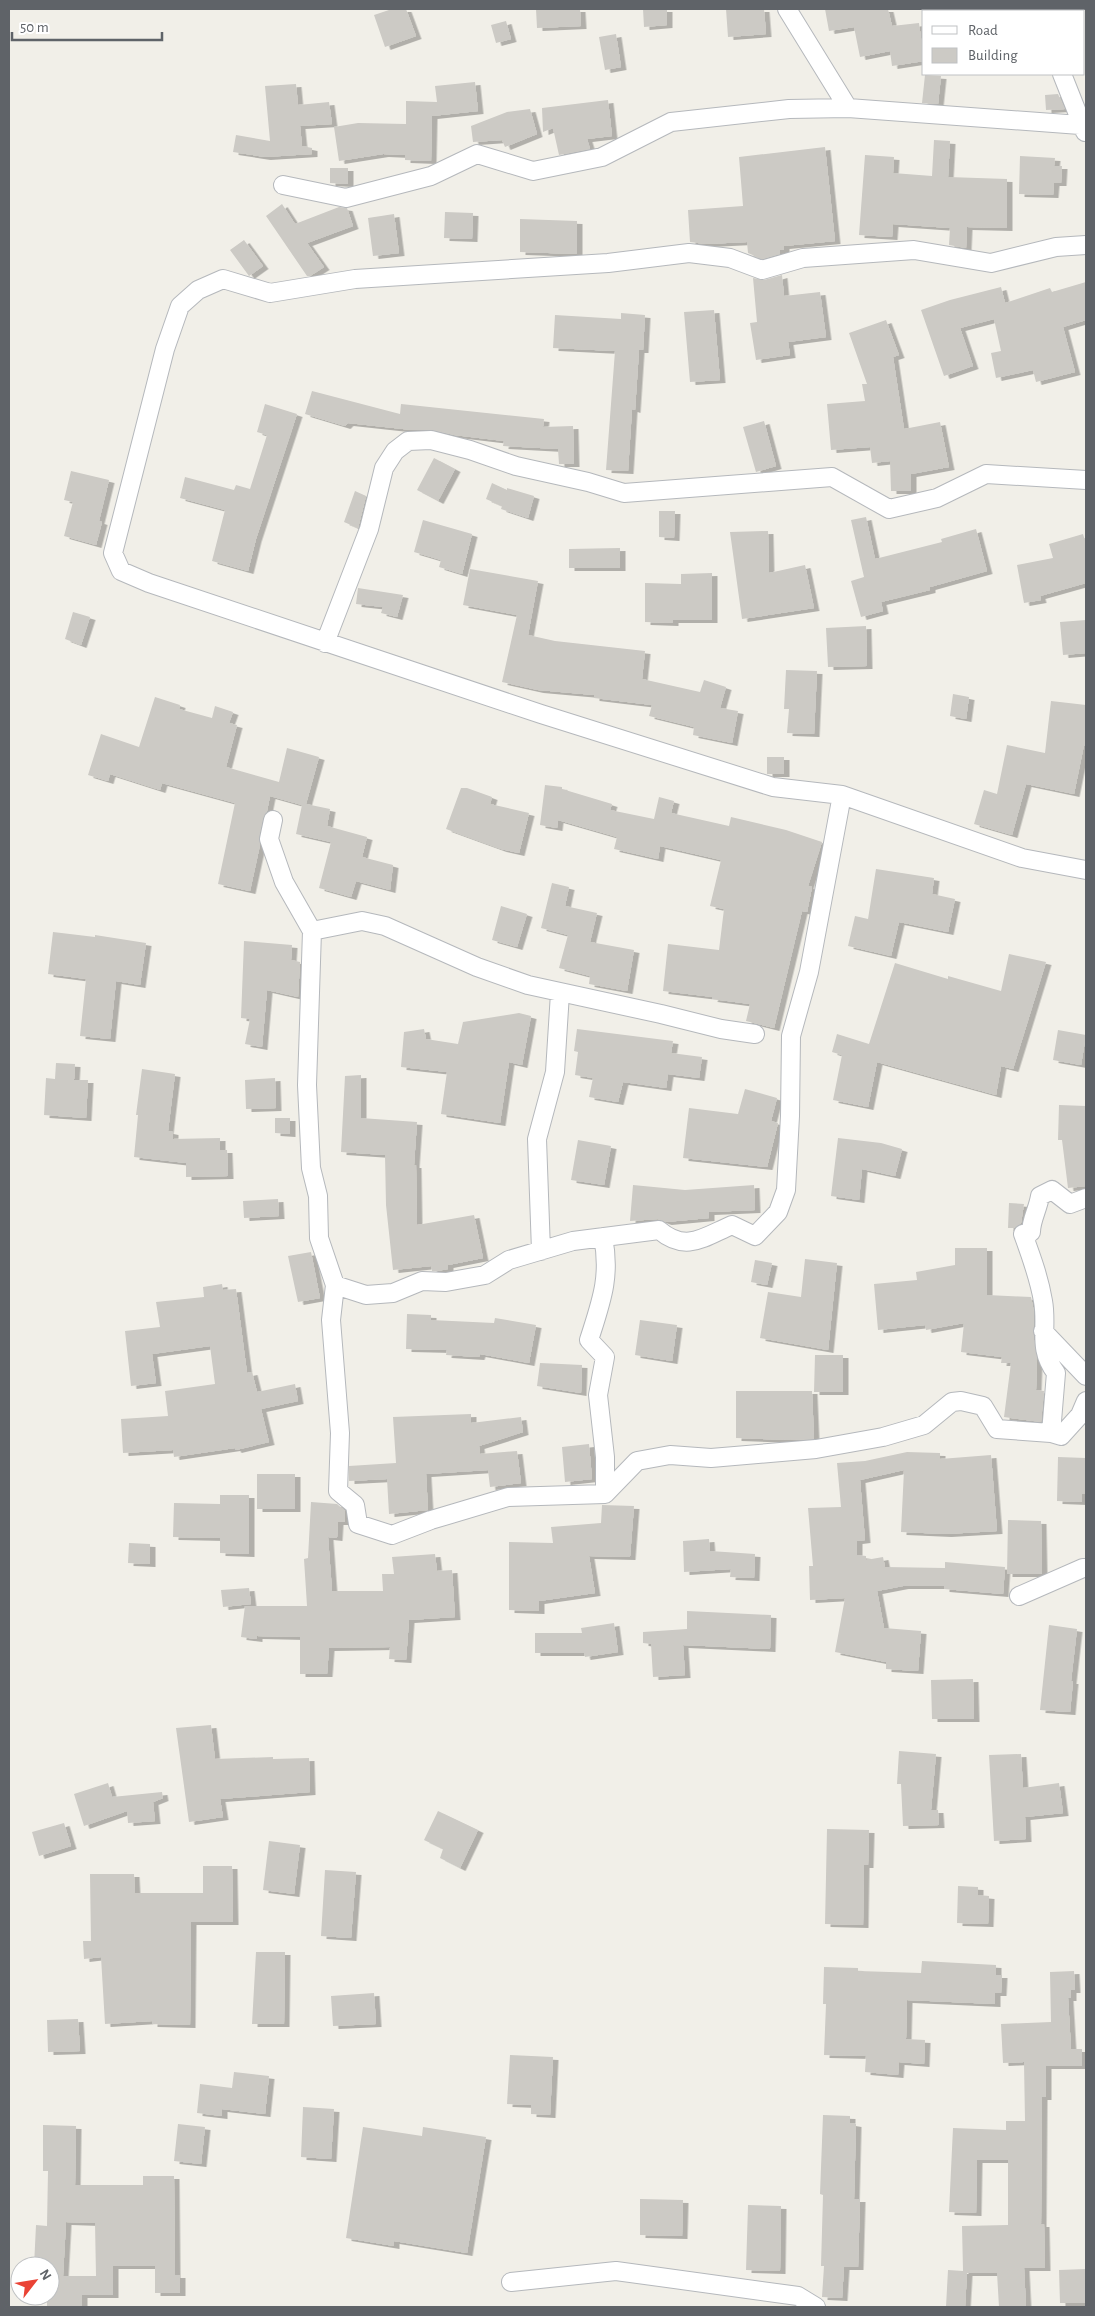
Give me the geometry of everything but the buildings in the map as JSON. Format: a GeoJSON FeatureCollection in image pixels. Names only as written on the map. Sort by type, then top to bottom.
{"type":"FeatureCollection","features":[{"type":"Feature","properties":{"kind":"street"},"geometry":{"type":"LineString","coordinates":[[787,9],[848,108]]}},
{"type":"Feature","properties":{"kind":"street"},"geometry":{"type":"LineString","coordinates":[[283,185],[346,198],[431,176],[477,154],[533,172],[602,157],[671,122],[789,109],[848,108],[1083,130],[1062,75]]}},
{"type":"Feature","properties":{"kind":"street"},"geometry":{"type":"LineString","coordinates":[[1086,245],[1056,247],[990,263],[914,250],[803,258],[762,270],[730,258],[689,253],[608,263],[355,279],[270,293],[224,279],[198,290],[180,306],[165,349],[113,553],[121,571],[324,643],[541,714],[773,787],[842,795],[1022,858],[1086,870]]}},
{"type":"Feature","properties":{"kind":"street"},"geometry":{"type":"LineString","coordinates":[[324,643],[369,529],[384,468],[395,451],[408,441],[431,440],[470,450],[516,466],[624,492],[832,477],[889,509],[937,498],[986,474],[1086,480]]}},
{"type":"Feature","properties":{"kind":"street"},"geometry":{"type":"LineString","coordinates":[[336,1285],[366,1295],[393,1293],[422,1281],[446,1282],[484,1275],[509,1260],[573,1241],[659,1230],[671,1240],[688,1243],[732,1225],[755,1236],[778,1212],[786,1190],[790,1116],[791,1036],[809,972],[842,795]]}},
{"type":"Feature","properties":{"kind":"street"},"geometry":{"type":"LineString","coordinates":[[273,820],[270,839],[284,882],[312,931],[307,1084],[311,1168],[318,1196],[319,1238],[336,1285],[331,1320],[340,1433],[338,1491],[355,1505],[358,1524],[392,1536],[431,1520],[508,1497],[604,1494],[637,1461],[670,1455],[711,1458],[816,1449],[883,1437],[924,1426],[952,1402],[961,1401],[983,1406],[997,1429],[1051,1433],[1061,1436],[1080,1415],[1086,1402]]}},
{"type":"Feature","properties":{"kind":"street"},"geometry":{"type":"LineString","coordinates":[[312,931],[362,921],[385,926],[477,967],[528,985],[662,1014],[721,1029],[755,1034]]}},
{"type":"Feature","properties":{"kind":"street"},"geometry":{"type":"LineString","coordinates":[[542,1251],[537,1139],[555,1072],[560,993]]}},
{"type":"Feature","properties":{"kind":"street"},"geometry":{"type":"LineString","coordinates":[[1051,1433],[1056,1373],[1048,1362],[1043,1331],[1044,1305],[1039,1279],[1023,1234],[1031,1232],[1031,1224],[1038,1210],[1040,1196],[1052,1190],[1070,1204],[1086,1198]]}},
{"type":"Feature","properties":{"kind":"street"},"geometry":{"type":"LineString","coordinates":[[603,1237],[607,1274],[589,1340],[605,1357],[598,1395],[605,1457],[604,1494]]}},
{"type":"Feature","properties":{"kind":"street"},"geometry":{"type":"LineString","coordinates":[[1043,1331],[1086,1376]]}},
{"type":"Feature","properties":{"kind":"street"},"geometry":{"type":"LineString","coordinates":[[1020,1596],[1086,1568]]}},
{"type":"Feature","properties":{"kind":"street"},"geometry":{"type":"LineString","coordinates":[[511,2282],[616,2271],[723,2284],[798,2296],[816,2307]]}}]}
